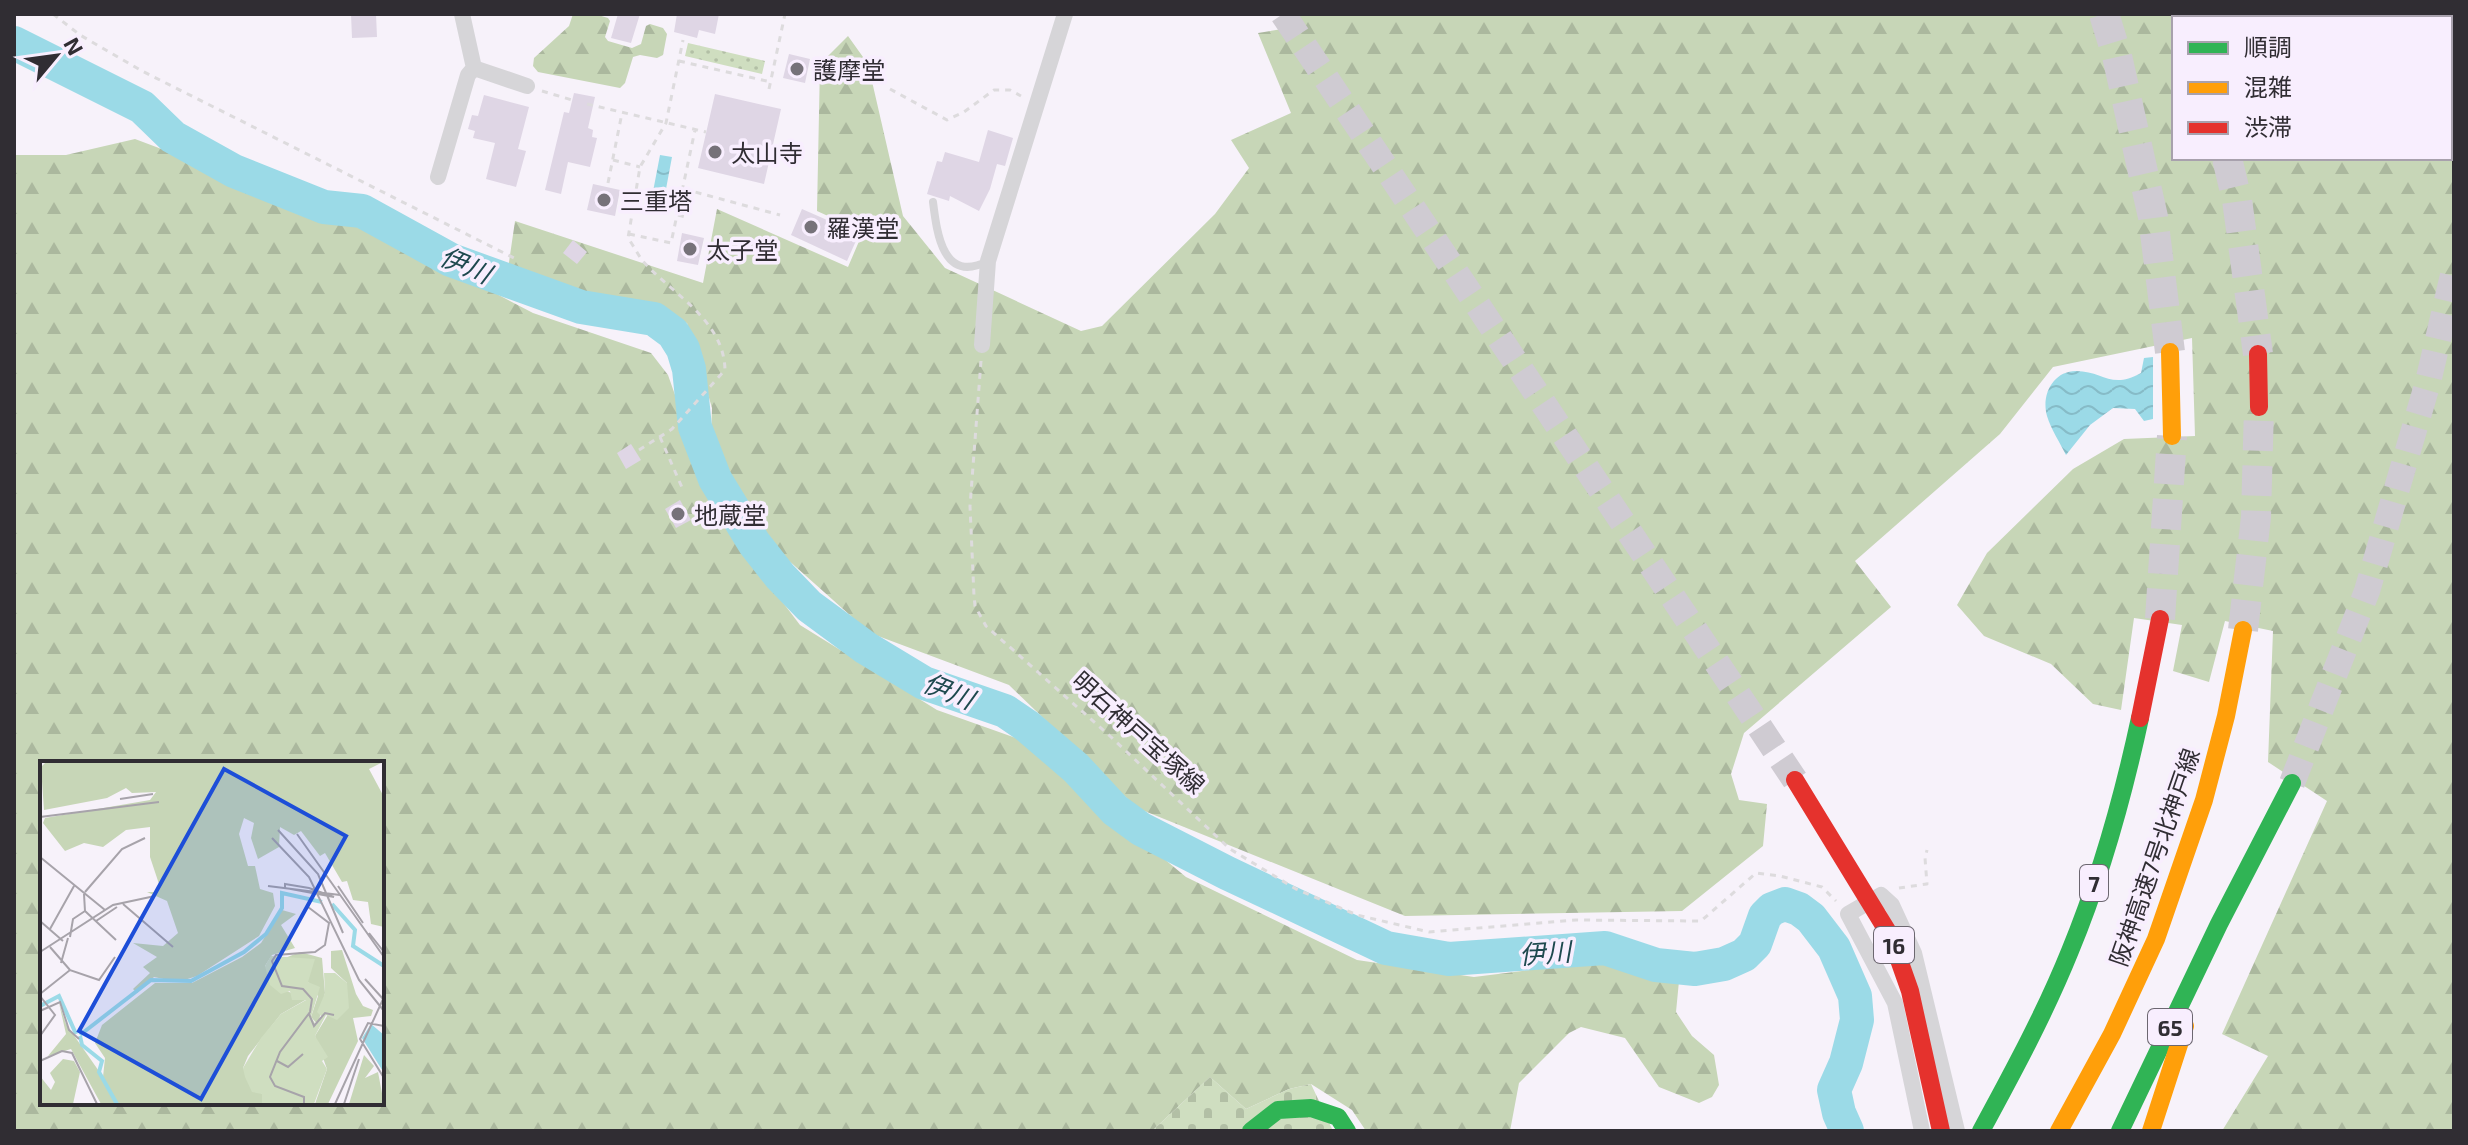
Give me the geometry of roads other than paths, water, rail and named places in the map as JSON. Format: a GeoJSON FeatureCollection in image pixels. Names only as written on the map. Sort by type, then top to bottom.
{"type":"FeatureCollection","features":[{"type":"Feature","properties":{"kind":"main road"},"geometry":{"type":"LineString","coordinates":[[2170,352],[2172,436]]}},
{"type":"Feature","properties":{"kind":"main road"},"geometry":{"type":"LineString","coordinates":[[2258,354],[2259,407]]}},
{"type":"Feature","properties":{"kind":"main road","name":"阪神高速7号北神戸線"},"geometry":{"type":"LineString","coordinates":[[1981,1131],[2029,1041],[2081,922],[2118,810],[2160,619]]}},
{"type":"Feature","properties":{"kind":"main road","name":"阪神高速7号北神戸線"},"geometry":{"type":"LineString","coordinates":[[2059,1131],[2112,1034],[2156,939],[2204,800],[2226,716],[2243,630]]}},
{"type":"Feature","properties":{"kind":"main road","name":"16"},"geometry":{"type":"LineString","coordinates":[[1795,780],[1891,937],[1910,991],[1941,1131]]}},
{"type":"Feature","properties":{"kind":"main road","name":"65"},"geometry":{"type":"LineString","coordinates":[[2120,1131],[2219,924],[2292,783]]}},
{"type":"Feature","properties":{"kind":"main road","name":"65"},"geometry":{"type":"LineString","coordinates":[[2151,1131],[2219,924]]}},
{"type":"Feature","properties":{"kind":"main road"},"geometry":{"type":"LineString","coordinates":[[1251,1131],[1278,1110],[1311,1108],[1338,1117],[1347,1131]]}},
{"type":"Feature","properties":{"kind":"street"},"geometry":{"type":"LineString","coordinates":[[462,14],[474,68]]}},
{"type":"Feature","properties":{"kind":"street"},"geometry":{"type":"LineString","coordinates":[[982,345],[988,261],[1065,14]]}},
{"type":"Feature","properties":{"kind":"street"},"geometry":{"type":"LineString","coordinates":[[474,68],[527,86]]}},
{"type":"Feature","properties":{"kind":"street"},"geometry":{"type":"LineString","coordinates":[[438,177],[468,75],[474,68]]}},
{"type":"Feature","properties":{"kind":"street"},"geometry":{"type":"LineString","coordinates":[[1922,1131],[1895,1003],[1851,912],[1881,895],[1892,905],[1914,953],[1957,1131]]}},
{"type":"Feature","properties":{"kind":"lane"},"geometry":{"type":"LineString","coordinates":[[933,202],[938,239],[947,256],[959,266],[973,269],[988,261]]}},
{"type":"Feature","properties":{"kind":"water"},"geometry":{"type":"Polygon","coordinates":[[[660,155],[672,157],[663,205],[651,202],[660,155]]]}},
{"type":"Feature","properties":{"kind":"water"},"geometry":{"type":"Polygon","coordinates":[[[2153,357],[2153,419],[2144,421],[2135,409],[2113,408],[2090,425],[2066,455],[2047,416],[2047,393],[2055,380],[2076,371],[2114,380],[2131,378],[2141,373],[2144,358],[2153,357]]]}},
{"type":"Feature","properties":{"kind":"waterway","name":"伊川"},"geometry":{"type":"LineString","coordinates":[[14,43],[142,107],[173,137],[234,171],[324,207],[362,211],[451,260],[581,307],[654,319],[673,333],[683,349],[689,369],[695,427],[715,479],[754,543],[809,606],[866,648],[924,683],[1005,711],[1076,768],[1115,810],[1141,829],[1227,873],[1386,948],[1449,959],[1605,948],[1656,965],[1695,969],[1724,964],[1744,955],[1755,944],[1765,916],[1772,909],[1785,904],[1799,909],[1811,918],[1834,948],[1855,996],[1857,1020],[1846,1063],[1834,1090],[1847,1131]]}},
{"type":"Feature","properties":{"kind":"tunnel"},"geometry":{"type":"LineString","coordinates":[[1283,14],[1795,780]]}},
{"type":"Feature","properties":{"kind":"tunnel"},"geometry":{"type":"LineString","coordinates":[[2104,14],[2117,56],[2153,217],[2170,352]]}},
{"type":"Feature","properties":{"kind":"tunnel"},"geometry":{"type":"LineString","coordinates":[[2227,160],[2237,200],[2258,354]]}},
{"type":"Feature","properties":{"kind":"tunnel"},"geometry":{"type":"LineString","coordinates":[[2292,783],[2367,591],[2428,382],[2454,271]]}},
{"type":"Feature","properties":{"kind":"tunnel"},"geometry":{"type":"LineString","coordinates":[[2243,630],[2256,517],[2259,407]]}},
{"type":"Feature","properties":{"kind":"tunnel"},"geometry":{"type":"LineString","coordinates":[[2160,619],[2172,436]]}},
{"type":"Feature","properties":{"kind":"place","name":"護摩堂"},"geometry":{"type":"Point","coordinates":[797,69]}},
{"type":"Feature","properties":{"kind":"place","name":"太山寺"},"geometry":{"type":"Point","coordinates":[715,152]}},
{"type":"Feature","properties":{"kind":"place","name":"三重塔"},"geometry":{"type":"Point","coordinates":[604,200]}},
{"type":"Feature","properties":{"kind":"place","name":"羅漢堂"},"geometry":{"type":"Point","coordinates":[811,227]}},
{"type":"Feature","properties":{"kind":"place","name":"太子堂"},"geometry":{"type":"Point","coordinates":[690,249]}},
{"type":"Feature","properties":{"kind":"place","name":"地蔵堂"},"geometry":{"type":"Point","coordinates":[678,514]}}]}
